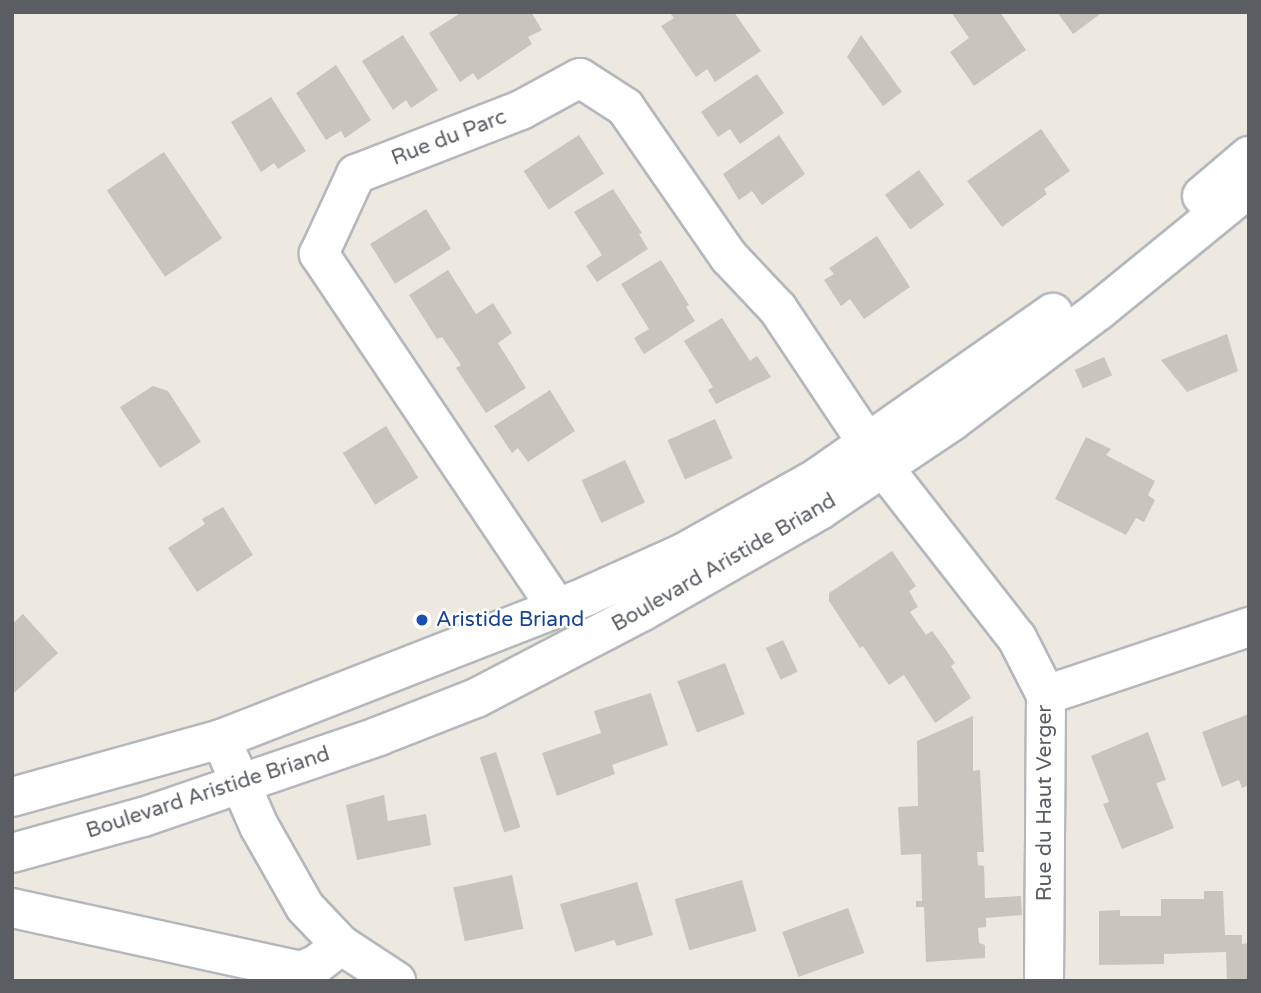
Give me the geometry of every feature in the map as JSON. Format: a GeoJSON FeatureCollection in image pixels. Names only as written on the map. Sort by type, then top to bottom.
{"type":"FeatureCollection","features":[{"type":"Feature","properties":{"kind":"main road","name":"Rue du Parc"},"geometry":{"type":"LineString","coordinates":[[557,608],[319,254],[356,174],[521,110],[580,79],[625,107],[729,257],[778,309],[875,456]]}},
{"type":"Feature","properties":{"kind":"main road","name":"Boulevard Aristide Briand"},"geometry":{"type":"LineString","coordinates":[[12,853],[143,817],[240,786],[476,698],[740,557],[875,456],[1018,339],[1185,211],[1249,156]]}},
{"type":"Feature","properties":{"kind":"main road","name":"Boulevard Aristide Briand"},"geometry":{"type":"LineString","coordinates":[[12,797],[221,738],[557,608],[683,553],[875,456],[1034,361],[1249,188]]}},
{"type":"Feature","properties":{"kind":"main road","name":"Rue du Haut Verger"},"geometry":{"type":"LineString","coordinates":[[875,456],[1017,638],[1046,695],[1044,981]]}},
{"type":"Feature","properties":{"kind":"main road"},"geometry":{"type":"LineString","coordinates":[[1046,695],[1249,627]]}},
{"type":"Feature","properties":{"kind":"main road"},"geometry":{"type":"LineString","coordinates":[[221,738],[240,786],[305,907],[341,945],[397,981]]}},
{"type":"Feature","properties":{"kind":"main road"},"geometry":{"type":"LineString","coordinates":[[12,908],[300,971],[317,964],[341,945]]}},
{"type":"Feature","properties":{"kind":"building"},"geometry":{"type":"Polygon","coordinates":[[[462,12],[531,12],[542,30],[528,37],[532,44],[478,80],[473,73],[460,82],[429,33],[462,12]]]}},
{"type":"Feature","properties":{"kind":"building"},"geometry":{"type":"Polygon","coordinates":[[[669,12],[734,12],[761,51],[715,82],[707,69],[696,77],[661,26],[674,18],[669,12]]]}},
{"type":"Feature","properties":{"kind":"building"},"geometry":{"type":"Polygon","coordinates":[[[951,12],[1000,12],[1026,50],[974,86],[950,52],[969,38],[951,12]]]}},
{"type":"Feature","properties":{"kind":"building"},"geometry":{"type":"Polygon","coordinates":[[[1057,12],[1103,12],[1073,34],[1057,12]]]}},
{"type":"Feature","properties":{"kind":"building"},"geometry":{"type":"Polygon","coordinates":[[[403,35],[438,90],[411,108],[406,100],[393,110],[362,61],[403,35]]]}},
{"type":"Feature","properties":{"kind":"building"},"geometry":{"type":"Polygon","coordinates":[[[861,35],[902,92],[883,106],[847,57],[861,35]]]}},
{"type":"Feature","properties":{"kind":"building"},"geometry":{"type":"Polygon","coordinates":[[[336,65],[371,120],[345,138],[341,131],[326,140],[296,93],[336,65]]]}},
{"type":"Feature","properties":{"kind":"building"},"geometry":{"type":"Polygon","coordinates":[[[757,74],[784,113],[740,144],[730,129],[718,137],[701,112],[757,74]]]}},
{"type":"Feature","properties":{"kind":"building"},"geometry":{"type":"Polygon","coordinates":[[[271,97],[306,151],[278,169],[274,163],[261,172],[231,122],[271,97]]]}},
{"type":"Feature","properties":{"kind":"building"},"geometry":{"type":"Polygon","coordinates":[[[1041,129],[1070,171],[1044,189],[1047,194],[1002,227],[967,181],[1041,129]]]}},
{"type":"Feature","properties":{"kind":"building"},"geometry":{"type":"Polygon","coordinates":[[[579,135],[604,174],[549,210],[524,171],[579,135]]]}},
{"type":"Feature","properties":{"kind":"building"},"geometry":{"type":"Polygon","coordinates":[[[779,135],[805,174],[762,205],[752,191],[739,200],[723,174],[779,135]]]}},
{"type":"Feature","properties":{"kind":"building"},"geometry":{"type":"Polygon","coordinates":[[[164,152],[222,238],[165,277],[107,191],[164,152]]]}},
{"type":"Feature","properties":{"kind":"building"},"geometry":{"type":"Polygon","coordinates":[[[919,170],[944,205],[910,229],[885,195],[919,170]]]}},
{"type":"Feature","properties":{"kind":"building"},"geometry":{"type":"Polygon","coordinates":[[[613,189],[642,233],[639,234],[648,249],[597,282],[586,266],[602,255],[574,212],[613,189]]]}},
{"type":"Feature","properties":{"kind":"building"},"geometry":{"type":"Polygon","coordinates":[[[426,209],[451,249],[395,284],[370,244],[426,209]]]}},
{"type":"Feature","properties":{"kind":"building"},"geometry":{"type":"Polygon","coordinates":[[[877,236],[910,287],[864,319],[850,299],[841,306],[824,280],[834,274],[829,268],[877,236]]]}},
{"type":"Feature","properties":{"kind":"building"},"geometry":{"type":"Polygon","coordinates":[[[661,260],[689,305],[686,307],[695,321],[644,354],[634,338],[649,329],[621,284],[661,260]]]}},
{"type":"Feature","properties":{"kind":"building"},"geometry":{"type":"Polygon","coordinates":[[[448,270],[476,314],[493,303],[512,333],[498,343],[526,388],[486,413],[456,368],[461,365],[442,337],[437,339],[409,295],[448,270]]]}},
{"type":"Feature","properties":{"kind":"building"},"geometry":{"type":"Polygon","coordinates":[[[722,318],[750,361],[757,356],[771,377],[716,404],[708,390],[713,387],[684,341],[722,318]]]}},
{"type":"Feature","properties":{"kind":"building"},"geometry":{"type":"Polygon","coordinates":[[[1227,334],[1238,371],[1187,392],[1161,360],[1227,334]]]}},
{"type":"Feature","properties":{"kind":"building"},"geometry":{"type":"Polygon","coordinates":[[[1104,357],[1112,375],[1083,388],[1075,370],[1104,357]]]}},
{"type":"Feature","properties":{"kind":"building"},"geometry":{"type":"Polygon","coordinates":[[[153,386],[168,391],[201,442],[160,468],[120,407],[153,386]]]}},
{"type":"Feature","properties":{"kind":"building"},"geometry":{"type":"Polygon","coordinates":[[[550,390],[575,431],[528,462],[518,448],[512,453],[494,426],[550,390]]]}},
{"type":"Feature","properties":{"kind":"building"},"geometry":{"type":"Polygon","coordinates":[[[715,419],[732,458],[685,479],[667,440],[715,419]]]}},
{"type":"Feature","properties":{"kind":"building"},"geometry":{"type":"Polygon","coordinates":[[[386,426],[418,478],[375,505],[343,453],[386,426]]]}},
{"type":"Feature","properties":{"kind":"building"},"geometry":{"type":"Polygon","coordinates":[[[1086,437],[1111,449],[1106,455],[1155,481],[1148,495],[1155,500],[1144,522],[1136,518],[1126,535],[1055,499],[1086,437]]]}},
{"type":"Feature","properties":{"kind":"building"},"geometry":{"type":"Polygon","coordinates":[[[625,460],[645,503],[601,523],[581,480],[625,460]]]}},
{"type":"Feature","properties":{"kind":"building"},"geometry":{"type":"Polygon","coordinates":[[[223,507],[253,555],[197,592],[168,548],[205,524],[202,519],[223,507]]]}},
{"type":"Feature","properties":{"kind":"building"},"geometry":{"type":"Polygon","coordinates":[[[892,551],[916,586],[909,591],[918,607],[910,612],[926,635],[932,631],[944,647],[955,663],[951,666],[971,698],[935,723],[904,675],[889,685],[829,601],[829,593],[892,551]]]}},
{"type":"Feature","properties":{"kind":"building"},"geometry":{"type":"Polygon","coordinates":[[[23,614],[58,653],[14,693],[12,624],[23,614]]]}},
{"type":"Feature","properties":{"kind":"building"},"geometry":{"type":"Polygon","coordinates":[[[783,640],[798,672],[781,680],[766,648],[783,640]]]}},
{"type":"Feature","properties":{"kind":"building"},"geometry":{"type":"Polygon","coordinates":[[[725,663],[745,714],[697,733],[677,681],[725,663]]]}},
{"type":"Feature","properties":{"kind":"building"},"geometry":{"type":"Polygon","coordinates":[[[651,693],[668,745],[612,765],[615,774],[557,796],[542,753],[601,733],[594,711],[651,693]]]}},
{"type":"Feature","properties":{"kind":"building"},"geometry":{"type":"Polygon","coordinates":[[[1249,714],[1249,785],[1242,788],[1239,780],[1222,787],[1202,732],[1249,714]]]}},
{"type":"Feature","properties":{"kind":"building"},"geometry":{"type":"Polygon","coordinates":[[[973,716],[973,771],[980,770],[984,852],[977,852],[978,865],[984,866],[985,898],[1021,896],[1022,915],[986,918],[986,927],[978,928],[979,943],[985,945],[985,958],[926,962],[924,907],[916,907],[916,901],[922,901],[921,854],[901,855],[898,807],[918,806],[917,741],[973,716]]]}},
{"type":"Feature","properties":{"kind":"building"},"geometry":{"type":"Polygon","coordinates":[[[1148,732],[1166,780],[1156,783],[1174,828],[1122,849],[1103,804],[1109,802],[1091,756],[1148,732]]]}},
{"type":"Feature","properties":{"kind":"building"},"geometry":{"type":"Polygon","coordinates":[[[496,752],[520,827],[504,832],[480,757],[496,752]]]}},
{"type":"Feature","properties":{"kind":"building"},"geometry":{"type":"Polygon","coordinates":[[[384,795],[388,821],[426,814],[431,845],[357,860],[346,805],[384,795]]]}},
{"type":"Feature","properties":{"kind":"building"},"geometry":{"type":"Polygon","coordinates":[[[512,875],[523,929],[465,941],[453,887],[512,875]]]}},
{"type":"Feature","properties":{"kind":"building"},"geometry":{"type":"Polygon","coordinates":[[[742,880],[757,931],[689,950],[675,899],[742,880]]]}},
{"type":"Feature","properties":{"kind":"building"},"geometry":{"type":"Polygon","coordinates":[[[637,882],[653,935],[617,946],[614,940],[575,952],[560,904],[637,882]]]}},
{"type":"Feature","properties":{"kind":"building"},"geometry":{"type":"Polygon","coordinates":[[[1204,891],[1223,891],[1225,935],[1242,935],[1242,944],[1249,943],[1249,981],[1227,981],[1226,952],[1164,954],[1164,964],[1099,965],[1099,911],[1120,910],[1120,916],[1161,916],[1161,899],[1204,899],[1204,891]]]}},
{"type":"Feature","properties":{"kind":"building"},"geometry":{"type":"Polygon","coordinates":[[[848,908],[864,953],[799,977],[782,932],[848,908]]]}},
{"type":"Feature","properties":{"kind":"place","name":"Aristide Briand"},"geometry":{"type":"Point","coordinates":[422,620]}}]}
